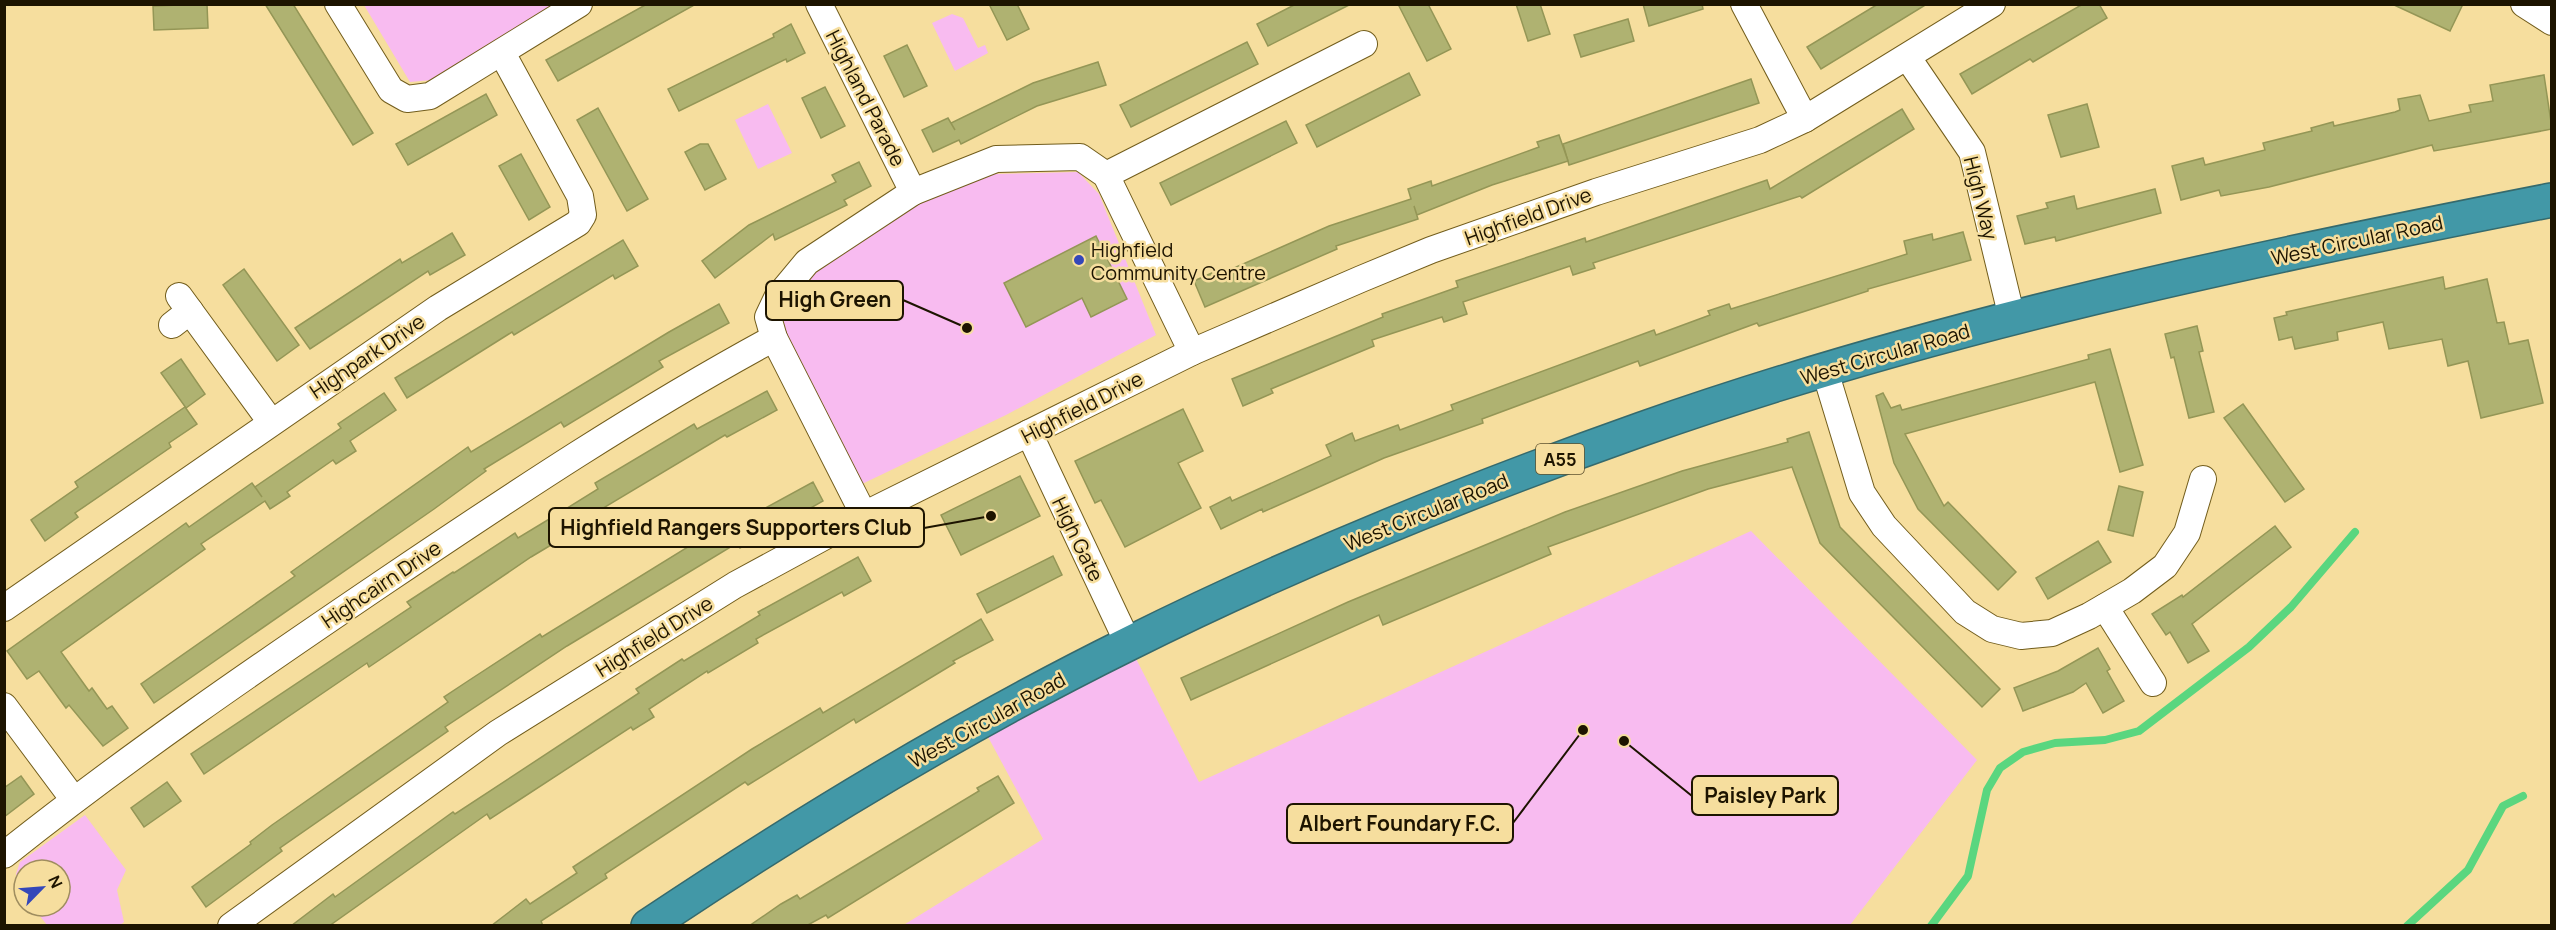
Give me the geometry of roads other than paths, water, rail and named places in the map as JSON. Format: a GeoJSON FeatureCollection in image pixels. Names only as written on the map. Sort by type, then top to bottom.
{"type":"FeatureCollection","features":[{"type":"Feature","properties":{"kind":"highway","name":"West Circular Road"},"geometry":{"type":"LineString","coordinates":[[648,926],[876,781],[1128,643],[1333,550],[1506,479],[1644,428],[1825,371],[2012,318],[2120,291],[2363,237],[2552,200]]}},
{"type":"Feature","properties":{"kind":"street"},"geometry":{"type":"LineString","coordinates":[[338,4],[391,90],[407,99],[430,96],[579,4]]}},
{"type":"Feature","properties":{"kind":"street","name":"Highland Parade"},"geometry":{"type":"LineString","coordinates":[[819,4],[913,192]]}},
{"type":"Feature","properties":{"kind":"street"},"geometry":{"type":"LineString","coordinates":[[1744,4],[1804,119]]}},
{"type":"Feature","properties":{"kind":"street","name":"Highfield Drive"},"geometry":{"type":"LineString","coordinates":[[231,926],[498,733],[735,585],[864,515],[1192,352],[1431,250],[1596,192],[1760,140],[1804,119],[1908,58],[1992,4]]}},
{"type":"Feature","properties":{"kind":"street"},"geometry":{"type":"LineString","coordinates":[[2524,4],[2552,22]]}},
{"type":"Feature","properties":{"kind":"street"},"geometry":{"type":"LineString","coordinates":[[1106,175],[1364,44]]}},
{"type":"Feature","properties":{"kind":"street","name":"Highpark Drive"},"geometry":{"type":"LineString","coordinates":[[4,608],[438,308],[578,224],[583,215],[580,196],[502,53]]}},
{"type":"Feature","properties":{"kind":"street","name":"High Way"},"geometry":{"type":"LineString","coordinates":[[1908,58],[1972,152],[2012,318]]}},
{"type":"Feature","properties":{"kind":"street"},"geometry":{"type":"LineString","coordinates":[[864,515],[774,338],[768,317],[777,298],[807,262],[913,192],[996,159],[1080,158],[1106,175],[1192,352]]}},
{"type":"Feature","properties":{"kind":"street"},"geometry":{"type":"LineString","coordinates":[[181,311],[271,422]]}},
{"type":"Feature","properties":{"kind":"street","name":"Highcairn Drive"},"geometry":{"type":"LineString","coordinates":[[4,855],[74,800],[291,644],[543,474],[640,413],[774,338]]}},
{"type":"Feature","properties":{"kind":"street"},"geometry":{"type":"LineString","coordinates":[[1825,371],[1862,493],[1884,526],[1965,612],[1992,628],[2020,636],[2052,633],[2132,591],[2166,566],[2187,533],[2203,479]]}},
{"type":"Feature","properties":{"kind":"street","name":"High Gate"},"geometry":{"type":"LineString","coordinates":[[1029,433],[1128,643]]}},
{"type":"Feature","properties":{"kind":"street"},"geometry":{"type":"LineString","coordinates":[[2105,607],[2153,683]]}},
{"type":"Feature","properties":{"kind":"street"},"geometry":{"type":"LineString","coordinates":[[4,706],[74,800]]}},
{"type":"Feature","properties":{"kind":"waterway"},"geometry":{"type":"LineString","coordinates":[[1931,926],[1968,876],[1987,790],[2000,768],[2023,752],[2055,743],[2105,740],[2139,731],[2249,647],[2291,607],[2355,532]]}},
{"type":"Feature","properties":{"kind":"waterway"},"geometry":{"type":"LineString","coordinates":[[2407,926],[2468,870],[2503,806],[2523,796]]}},
{"type":"Feature","properties":{"kind":"place","name":"Highfield Community Centre"},"geometry":{"type":"Point","coordinates":[1079,260]}},
{"type":"Feature","properties":{"kind":"place","name":"High Green"},"geometry":{"type":"Point","coordinates":[967,328]}},
{"type":"Feature","properties":{"kind":"place","name":"Highfield Rangers Supporters Club"},"geometry":{"type":"Point","coordinates":[991,516]}},
{"type":"Feature","properties":{"kind":"place","name":"Albert Foundary F.C."},"geometry":{"type":"Point","coordinates":[1583,730]}},
{"type":"Feature","properties":{"kind":"place","name":"Paisley Park"},"geometry":{"type":"Point","coordinates":[1624,741]}}]}
